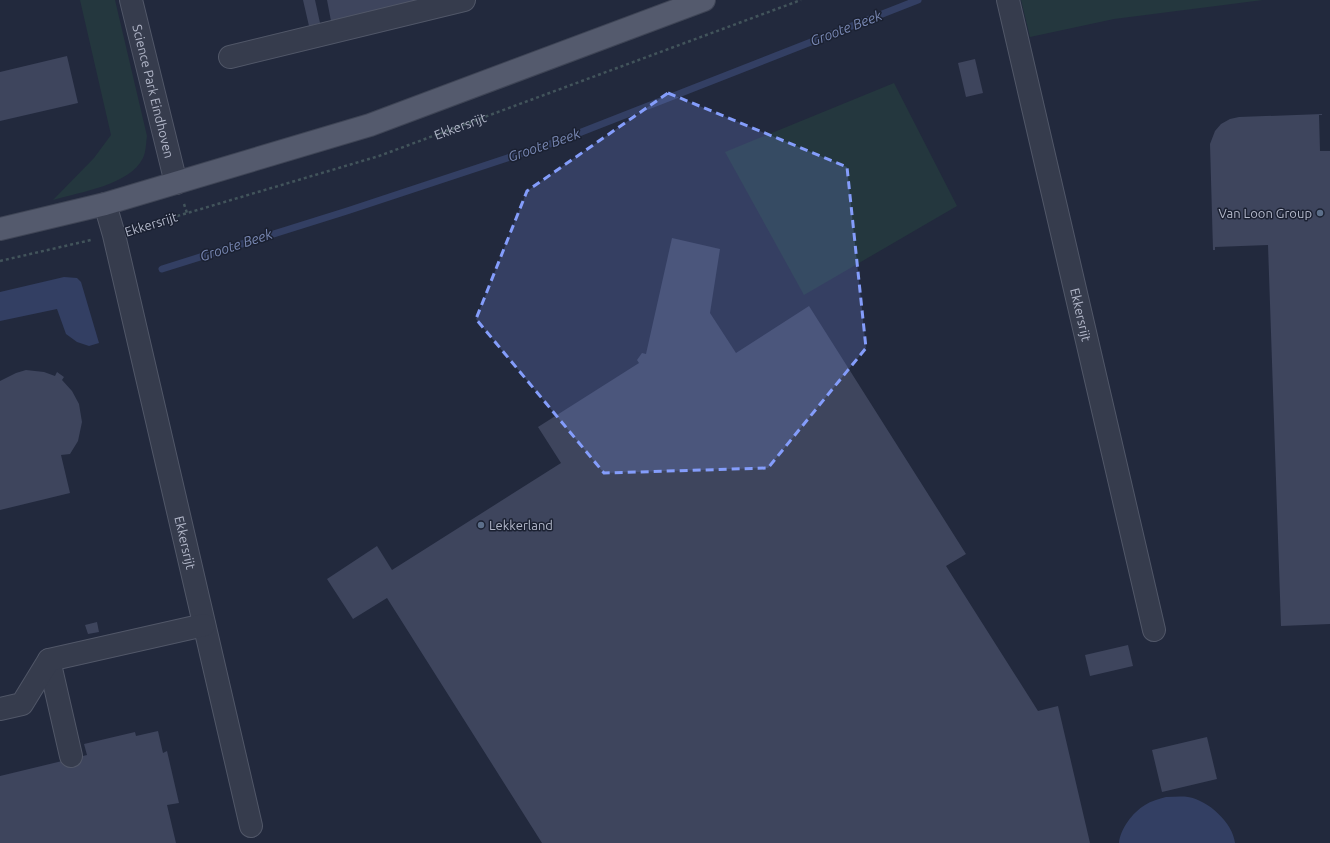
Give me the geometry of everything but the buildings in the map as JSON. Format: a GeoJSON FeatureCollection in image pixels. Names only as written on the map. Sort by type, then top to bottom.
{"type":"FeatureCollection","features":[{"type":"Feature","properties":{"kind":"main road"},"geometry":{"type":"LineString","coordinates":[[0,229],[105,204],[370,125],[704,0]]}},
{"type":"Feature","properties":{"kind":"street","name":"Science Park Eindhoven"},"geometry":{"type":"LineString","coordinates":[[131,0],[176,183]]}},
{"type":"Feature","properties":{"kind":"street"},"geometry":{"type":"LineString","coordinates":[[230,56],[464,0]]}},
{"type":"Feature","properties":{"kind":"street","name":"Ekkersrijt"},"geometry":{"type":"LineString","coordinates":[[1008,0],[1154,630]]}},
{"type":"Feature","properties":{"kind":"street","name":"Ekkersrijt"},"geometry":{"type":"LineString","coordinates":[[105,204],[114,235],[251,826]]}},
{"type":"Feature","properties":{"kind":"street"},"geometry":{"type":"LineString","coordinates":[[0,709],[22,704],[49,660],[204,625]]}},
{"type":"Feature","properties":{"kind":"street"},"geometry":{"type":"LineString","coordinates":[[49,660],[71,756]]}},
{"type":"Feature","properties":{"kind":"path","name":"Ekkersrijt"},"geometry":{"type":"LineString","coordinates":[[0,261],[114,235],[379,156],[801,0]]}},
{"type":"Feature","properties":{"kind":"highlighted area"},"geometry":{"type":"Polygon","coordinates":[[[668,93],[847,167],[866,348],[768,468],[604,473],[476,319],[527,191],[668,93]]]}},
{"type":"Feature","properties":{"kind":"shaded area"},"geometry":{"type":"Polygon","coordinates":[[[80,0],[115,0],[147,136],[146,147],[143,158],[137,167],[127,175],[103,186],[53,200],[94,158],[111,135],[80,0]]]}},
{"type":"Feature","properties":{"kind":"shaded area"},"geometry":{"type":"Polygon","coordinates":[[[1021,0],[1263,0],[1114,19],[1030,37],[1021,0]]]}},
{"type":"Feature","properties":{"kind":"shaded area"},"geometry":{"type":"Polygon","coordinates":[[[894,83],[957,206],[804,295],[725,152],[894,83]]]}},
{"type":"Feature","properties":{"kind":"water"},"geometry":{"type":"Polygon","coordinates":[[[64,277],[77,278],[81,282],[99,343],[89,346],[77,342],[66,334],[57,309],[0,321],[0,292],[64,277]]]}},
{"type":"Feature","properties":{"kind":"water"},"geometry":{"type":"Polygon","coordinates":[[[1166,797],[1188,797],[1204,803],[1225,820],[1230,828],[1235,843],[1119,843],[1122,832],[1128,821],[1140,808],[1150,802],[1166,797]]]}},
{"type":"Feature","properties":{"kind":"waterway","name":"Groote Beek"},"geometry":{"type":"LineString","coordinates":[[162,269],[347,211],[556,142],[918,0]]}},
{"type":"Feature","properties":{"kind":"place","name":"Van Loon Group"},"geometry":{"type":"Point","coordinates":[1320,213]}},
{"type":"Feature","properties":{"kind":"place","name":"Lekkerland"},"geometry":{"type":"Point","coordinates":[481,525]}}]}
